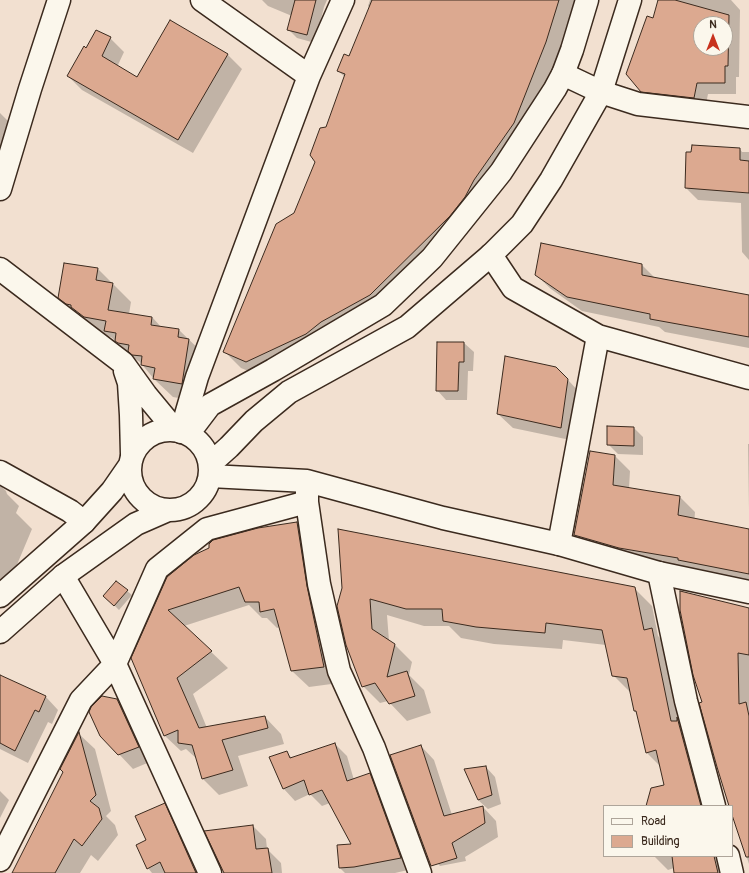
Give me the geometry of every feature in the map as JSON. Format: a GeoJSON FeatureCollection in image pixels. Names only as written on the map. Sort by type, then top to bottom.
{"type":"FeatureCollection","features":[{"type":"Feature","properties":{"kind":"street"},"geometry":{"type":"LineString","coordinates":[[0,189],[59,0]]}},
{"type":"Feature","properties":{"kind":"street"},"geometry":{"type":"LineString","coordinates":[[202,0],[310,76]]}},
{"type":"Feature","properties":{"kind":"street"},"geometry":{"type":"LineString","coordinates":[[182,432],[197,377],[310,76],[343,0]]}},
{"type":"Feature","properties":{"kind":"street"},"geometry":{"type":"LineString","coordinates":[[182,432],[210,404],[273,370],[383,305],[432,258],[501,172],[555,89],[563,74],[588,0]]}},
{"type":"Feature","properties":{"kind":"street"},"geometry":{"type":"LineString","coordinates":[[123,362],[129,383],[132,414],[131,459],[129,472],[134,490],[143,501],[151,506],[168,510],[182,509],[197,500],[205,489],[210,470],[229,447],[254,421],[289,392],[407,327],[491,255],[522,224],[551,180],[601,92],[630,0]]}},
{"type":"Feature","properties":{"kind":"street"},"geometry":{"type":"LineString","coordinates":[[563,74],[601,92],[638,104],[749,117]]}},
{"type":"Feature","properties":{"kind":"street"},"geometry":{"type":"LineString","coordinates":[[491,255],[513,288],[598,336],[749,378]]}},
{"type":"Feature","properties":{"kind":"street"},"geometry":{"type":"LineString","coordinates":[[0,270],[123,362],[146,395],[182,432],[199,442],[206,451],[210,470]]}},
{"type":"Feature","properties":{"kind":"street"},"geometry":{"type":"LineString","coordinates":[[559,544],[598,336]]}},
{"type":"Feature","properties":{"kind":"street"},"geometry":{"type":"LineString","coordinates":[[0,596],[84,522],[112,491],[137,446],[147,436],[160,430],[182,432]]}},
{"type":"Feature","properties":{"kind":"street"},"geometry":{"type":"LineString","coordinates":[[210,470],[443,518],[559,544],[659,573],[749,592]]}},
{"type":"Feature","properties":{"kind":"street"},"geometry":{"type":"LineString","coordinates":[[0,472],[70,511],[84,522]]}},
{"type":"Feature","properties":{"kind":"street"},"geometry":{"type":"LineString","coordinates":[[0,860],[81,700],[115,664],[157,569],[207,529],[307,491]]}},
{"type":"Feature","properties":{"kind":"street"},"geometry":{"type":"LineString","coordinates":[[307,491],[320,584],[339,671],[374,748],[420,873]]}},
{"type":"Feature","properties":{"kind":"street"},"geometry":{"type":"LineString","coordinates":[[0,632],[64,576],[136,524],[168,510]]}},
{"type":"Feature","properties":{"kind":"street"},"geometry":{"type":"LineString","coordinates":[[659,573],[686,701],[714,805]]}},
{"type":"Feature","properties":{"kind":"street"},"geometry":{"type":"LineString","coordinates":[[64,576],[115,664],[210,873]]}},
{"type":"Feature","properties":{"kind":"street"},"geometry":{"type":"LineString","coordinates":[[728,857],[732,873]]}},
{"type":"Feature","properties":{"kind":"building"},"geometry":{"type":"Polygon","coordinates":[[[295,0],[316,0],[307,35],[287,30],[295,0]]]}},
{"type":"Feature","properties":{"kind":"building"},"geometry":{"type":"Polygon","coordinates":[[[372,0],[559,0],[546,42],[514,123],[474,180],[465,197],[450,216],[370,295],[321,322],[306,334],[246,362],[223,352],[276,224],[294,213],[315,162],[310,155],[320,128],[326,127],[345,74],[337,71],[344,54],[349,56],[372,0]]]}},
{"type":"Feature","properties":{"kind":"building"},"geometry":{"type":"Polygon","coordinates":[[[658,0],[675,0],[729,15],[693,16],[693,56],[728,56],[728,66],[725,66],[725,83],[697,83],[694,98],[641,92],[626,74],[647,16],[653,18],[658,0]]]}},
{"type":"Feature","properties":{"kind":"building"},"geometry":{"type":"Polygon","coordinates":[[[170,20],[228,54],[178,140],[67,76],[84,46],[86,48],[96,30],[111,37],[102,56],[137,77],[170,20]]]}},
{"type":"Feature","properties":{"kind":"building"},"geometry":{"type":"Polygon","coordinates":[[[692,145],[740,148],[740,160],[749,161],[749,193],[685,188],[686,152],[691,152],[692,145]]]}},
{"type":"Feature","properties":{"kind":"building"},"geometry":{"type":"Polygon","coordinates":[[[541,243],[642,264],[642,275],[749,295],[749,337],[650,319],[650,314],[567,297],[535,275],[541,243]]]}},
{"type":"Feature","properties":{"kind":"building"},"geometry":{"type":"Polygon","coordinates":[[[64,263],[98,268],[96,280],[113,283],[108,310],[152,317],[151,325],[179,329],[178,337],[189,339],[182,384],[153,379],[155,368],[141,365],[142,356],[132,355],[128,351],[129,345],[115,341],[116,333],[104,331],[106,321],[84,317],[71,307],[71,305],[66,304],[58,298],[64,263]]]}},
{"type":"Feature","properties":{"kind":"building"},"geometry":{"type":"Polygon","coordinates":[[[437,342],[464,342],[464,362],[459,362],[458,391],[436,391],[437,342]]]}},
{"type":"Feature","properties":{"kind":"building"},"geometry":{"type":"Polygon","coordinates":[[[505,356],[556,367],[568,379],[561,428],[497,414],[505,356]]]}},
{"type":"Feature","properties":{"kind":"building"},"geometry":{"type":"Polygon","coordinates":[[[607,426],[634,427],[634,446],[607,445],[607,426]]]}},
{"type":"Feature","properties":{"kind":"building"},"geometry":{"type":"Polygon","coordinates":[[[590,451],[615,455],[613,485],[680,496],[678,515],[749,529],[749,574],[678,560],[678,558],[619,548],[574,535],[590,451]]]}},
{"type":"Feature","properties":{"kind":"building"},"geometry":{"type":"Polygon","coordinates":[[[297,522],[307,586],[324,667],[291,671],[274,609],[260,612],[259,602],[245,602],[239,587],[168,610],[212,651],[177,678],[199,728],[265,716],[268,728],[222,740],[233,770],[202,779],[192,745],[178,743],[178,730],[164,736],[131,658],[167,577],[194,555],[209,548],[209,544],[213,540],[258,528],[297,522]]]}},
{"type":"Feature","properties":{"kind":"building"},"geometry":{"type":"Polygon","coordinates":[[[338,529],[635,587],[644,630],[652,628],[671,721],[677,721],[677,717],[701,805],[646,805],[651,788],[664,785],[656,750],[646,753],[636,711],[634,711],[627,678],[612,676],[602,630],[546,623],[545,633],[476,627],[443,621],[442,609],[406,609],[370,599],[372,629],[395,644],[387,677],[407,671],[415,696],[389,704],[375,683],[362,687],[346,645],[337,606],[342,588],[338,529]]]}},
{"type":"Feature","properties":{"kind":"building"},"geometry":{"type":"Polygon","coordinates":[[[116,581],[128,590],[114,606],[103,596],[116,581]]]}},
{"type":"Feature","properties":{"kind":"building"},"geometry":{"type":"Polygon","coordinates":[[[680,591],[749,608],[749,655],[738,653],[739,704],[746,702],[749,716],[749,857],[746,857],[733,818],[733,805],[729,805],[699,703],[702,702],[693,675],[680,610],[680,591]]]}},
{"type":"Feature","properties":{"kind":"building"},"geometry":{"type":"Polygon","coordinates":[[[0,675],[46,696],[39,712],[35,710],[15,751],[0,743],[0,675]]]}},
{"type":"Feature","properties":{"kind":"building"},"geometry":{"type":"Polygon","coordinates":[[[102,696],[117,699],[139,747],[118,755],[100,736],[89,712],[91,707],[102,696]]]}},
{"type":"Feature","properties":{"kind":"building"},"geometry":{"type":"Polygon","coordinates":[[[79,732],[96,795],[90,801],[99,808],[102,819],[82,846],[74,839],[55,873],[12,873],[63,772],[60,769],[79,732]]]}},
{"type":"Feature","properties":{"kind":"building"},"geometry":{"type":"Polygon","coordinates":[[[335,743],[347,781],[370,773],[401,858],[354,867],[339,868],[337,845],[351,844],[322,790],[309,795],[304,780],[283,789],[269,757],[287,751],[290,758],[335,743]]]}},
{"type":"Feature","properties":{"kind":"building"},"geometry":{"type":"Polygon","coordinates":[[[421,745],[444,816],[483,806],[485,823],[452,843],[457,858],[431,866],[390,755],[421,745]]]}},
{"type":"Feature","properties":{"kind":"building"},"geometry":{"type":"Polygon","coordinates":[[[486,766],[492,795],[478,800],[464,769],[486,766]]]}},
{"type":"Feature","properties":{"kind":"building"},"geometry":{"type":"Polygon","coordinates":[[[165,803],[196,873],[165,873],[160,862],[147,869],[136,845],[146,840],[135,816],[165,803]]]}},
{"type":"Feature","properties":{"kind":"building"},"geometry":{"type":"Polygon","coordinates":[[[253,825],[256,849],[268,848],[272,873],[224,873],[204,831],[253,825]]]}},
{"type":"Feature","properties":{"kind":"building"},"geometry":{"type":"Polygon","coordinates":[[[672,857],[714,857],[718,873],[674,873],[672,857]]]}}]}
